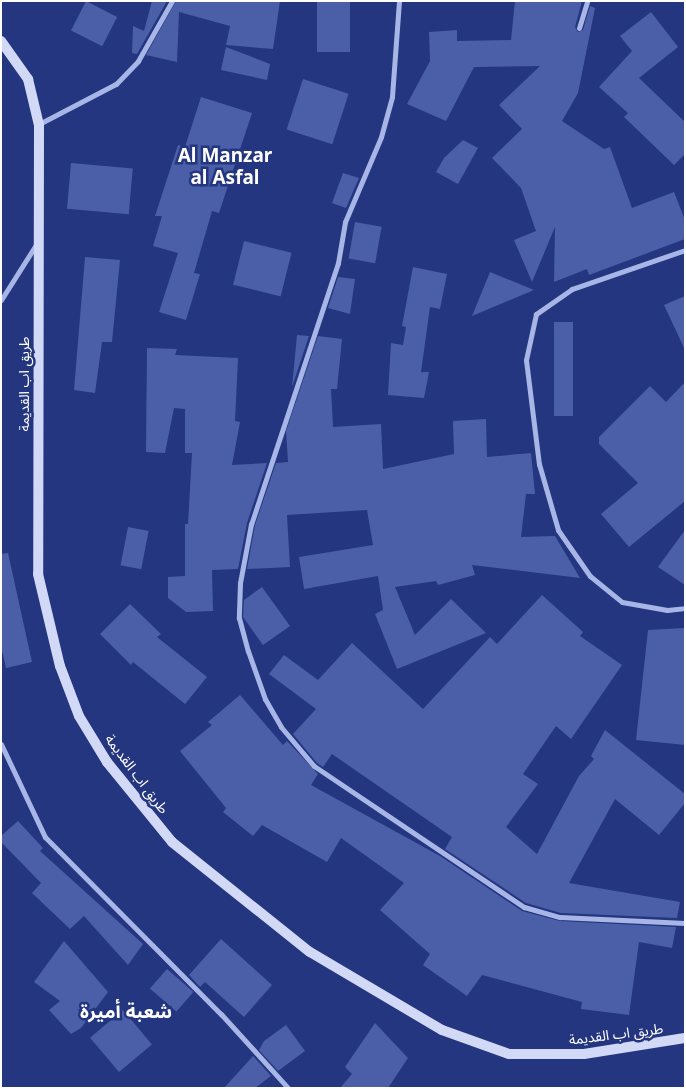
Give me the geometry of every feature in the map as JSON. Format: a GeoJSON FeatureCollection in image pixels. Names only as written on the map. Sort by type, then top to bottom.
{"type":"FeatureCollection","features":[{"type":"Feature","properties":{"kind":"street"},"geometry":{"type":"LineString","coordinates":[[39,124],[116,84],[138,61],[172,1]]}},
{"type":"Feature","properties":{"kind":"street"},"geometry":{"type":"LineString","coordinates":[[400,1],[392,98],[381,137],[345,222],[338,264],[251,524],[240,583],[239,618],[248,651],[265,699],[281,728],[314,766],[524,907],[560,917],[685,923]]}},
{"type":"Feature","properties":{"kind":"street"},"geometry":{"type":"LineString","coordinates":[[579,28],[586,1]]}},
{"type":"Feature","properties":{"kind":"street","name":"طريق اب القديمة"},"geometry":{"type":"LineString","coordinates":[[1,41],[28,79],[39,124],[38,574],[60,666],[79,716],[107,762],[172,842],[310,952],[442,1030],[508,1054],[584,1054],[685,1038]]}},
{"type":"Feature","properties":{"kind":"street"},"geometry":{"type":"LineString","coordinates":[[1,300],[39,240]]}},
{"type":"Feature","properties":{"kind":"street"},"geometry":{"type":"LineString","coordinates":[[685,250],[572,289],[536,314],[526,360],[540,464],[558,530],[590,576],[622,602],[666,610],[685,608]]}},
{"type":"Feature","properties":{"kind":"street"},"geometry":{"type":"LineString","coordinates":[[1,744],[45,837],[220,1014],[288,1088]]}},
{"type":"Feature","properties":{"kind":"building"},"geometry":{"type":"Polygon","coordinates":[[[86,1],[117,17],[102,46],[71,30],[86,1]]]}},
{"type":"Feature","properties":{"kind":"building"},"geometry":{"type":"Polygon","coordinates":[[[152,1],[167,1],[137,54],[132,53],[133,26],[144,31],[152,1]]]}},
{"type":"Feature","properties":{"kind":"building"},"geometry":{"type":"Polygon","coordinates":[[[176,1],[280,1],[273,49],[226,45],[230,26],[179,12],[177,62],[146,55],[176,1]]]}},
{"type":"Feature","properties":{"kind":"building"},"geometry":{"type":"Polygon","coordinates":[[[317,1],[350,1],[350,52],[317,52],[317,1]]]}},
{"type":"Feature","properties":{"kind":"building"},"geometry":{"type":"Polygon","coordinates":[[[515,1],[582,1],[575,27],[578,32],[583,30],[590,6],[595,8],[578,93],[562,121],[604,149],[610,147],[632,208],[674,192],[685,220],[685,239],[589,275],[587,269],[554,282],[555,227],[532,282],[514,240],[536,231],[521,188],[492,158],[522,129],[499,105],[540,66],[474,67],[446,121],[407,104],[430,61],[429,32],[457,30],[457,41],[511,40],[515,1]]]}},
{"type":"Feature","properties":{"kind":"building"},"geometry":{"type":"Polygon","coordinates":[[[651,12],[678,47],[639,78],[685,122],[685,154],[674,165],[624,117],[628,113],[599,87],[632,51],[620,36],[651,12]]]}},
{"type":"Feature","properties":{"kind":"building"},"geometry":{"type":"Polygon","coordinates":[[[226,47],[270,64],[267,80],[221,70],[226,47]]]}},
{"type":"Feature","properties":{"kind":"building"},"geometry":{"type":"Polygon","coordinates":[[[303,79],[349,94],[332,144],[287,129],[303,79]]]}},
{"type":"Feature","properties":{"kind":"building"},"geometry":{"type":"Polygon","coordinates":[[[201,97],[252,113],[219,213],[212,211],[194,273],[200,274],[186,320],[159,312],[178,253],[153,246],[162,216],[155,216],[178,145],[185,147],[201,97]]]}},
{"type":"Feature","properties":{"kind":"building"},"geometry":{"type":"Polygon","coordinates":[[[463,140],[478,148],[458,184],[436,172],[444,158],[463,140]]]}},
{"type":"Feature","properties":{"kind":"building"},"geometry":{"type":"Polygon","coordinates":[[[71,163],[133,168],[129,214],[67,209],[71,163]]]}},
{"type":"Feature","properties":{"kind":"building"},"geometry":{"type":"Polygon","coordinates":[[[343,173],[359,178],[346,208],[332,203],[343,173]]]}},
{"type":"Feature","properties":{"kind":"building"},"geometry":{"type":"Polygon","coordinates":[[[355,222],[382,227],[375,263],[349,258],[355,222]]]}},
{"type":"Feature","properties":{"kind":"building"},"geometry":{"type":"Polygon","coordinates":[[[244,241],[292,253],[281,297],[233,285],[244,241]]]}},
{"type":"Feature","properties":{"kind":"building"},"geometry":{"type":"Polygon","coordinates":[[[85,257],[120,260],[112,342],[102,342],[95,393],[74,390],[85,257]]]}},
{"type":"Feature","properties":{"kind":"building"},"geometry":{"type":"Polygon","coordinates":[[[413,267],[447,274],[440,309],[430,307],[421,372],[429,372],[424,398],[388,395],[391,343],[403,345],[406,327],[402,326],[413,267]]]}},
{"type":"Feature","properties":{"kind":"building"},"geometry":{"type":"Polygon","coordinates":[[[490,272],[534,290],[472,316],[490,272]]]}},
{"type":"Feature","properties":{"kind":"building"},"geometry":{"type":"Polygon","coordinates":[[[338,277],[355,279],[350,314],[328,308],[338,277]]]}},
{"type":"Feature","properties":{"kind":"building"},"geometry":{"type":"Polygon","coordinates":[[[685,296],[685,350],[664,305],[685,296]]]}},
{"type":"Feature","properties":{"kind":"building"},"geometry":{"type":"Polygon","coordinates":[[[554,322],[573,322],[573,416],[554,416],[554,322]]]}},
{"type":"Feature","properties":{"kind":"building"},"geometry":{"type":"Polygon","coordinates":[[[297,335],[309,336],[292,387],[297,335]]]}},
{"type":"Feature","properties":{"kind":"building"},"geometry":{"type":"Polygon","coordinates":[[[318,336],[342,339],[337,389],[331,389],[333,427],[381,424],[383,469],[454,454],[453,421],[486,419],[487,457],[531,453],[535,494],[526,494],[521,537],[555,536],[580,578],[472,565],[475,575],[438,585],[436,581],[395,587],[415,635],[451,599],[486,633],[397,669],[375,614],[383,610],[378,576],[304,589],[299,557],[373,545],[367,510],[287,515],[290,567],[247,569],[255,525],[276,463],[288,462],[286,431],[318,336]]]}},
{"type":"Feature","properties":{"kind":"building"},"geometry":{"type":"Polygon","coordinates":[[[147,348],[177,349],[175,355],[238,358],[235,421],[240,422],[232,465],[267,463],[247,523],[238,569],[212,570],[213,611],[186,612],[168,598],[168,577],[185,576],[185,524],[188,524],[192,453],[185,453],[185,409],[174,408],[165,453],[146,452],[147,348]]]}},
{"type":"Feature","properties":{"kind":"building"},"geometry":{"type":"Polygon","coordinates":[[[685,382],[685,501],[629,547],[601,514],[638,483],[599,444],[599,437],[650,386],[666,402],[685,382]]]}},
{"type":"Feature","properties":{"kind":"building"},"geometry":{"type":"Polygon","coordinates":[[[128,527],[149,531],[141,569],[121,565],[128,527]]]}},
{"type":"Feature","properties":{"kind":"building"},"geometry":{"type":"Polygon","coordinates":[[[685,530],[685,585],[658,567],[685,530]]]}},
{"type":"Feature","properties":{"kind":"building"},"geometry":{"type":"Polygon","coordinates":[[[8,553],[32,662],[6,668],[1,646],[1,554],[8,553]]]}},
{"type":"Feature","properties":{"kind":"building"},"geometry":{"type":"Polygon","coordinates":[[[262,587],[290,626],[263,645],[243,617],[244,600],[262,587]]]}},
{"type":"Feature","properties":{"kind":"building"},"geometry":{"type":"Polygon","coordinates":[[[542,595],[583,632],[580,636],[622,665],[571,739],[556,726],[523,774],[538,784],[506,827],[537,854],[579,776],[594,759],[591,756],[605,730],[685,794],[685,803],[659,835],[615,799],[569,883],[680,902],[677,918],[561,913],[526,903],[445,849],[452,837],[332,754],[323,767],[317,763],[293,734],[316,709],[269,674],[284,655],[318,680],[352,643],[423,709],[490,637],[497,644],[542,595]]]}},
{"type":"Feature","properties":{"kind":"building"},"geometry":{"type":"Polygon","coordinates":[[[130,604],[161,634],[157,637],[207,677],[185,704],[133,662],[131,665],[100,634],[130,604]]]}},
{"type":"Feature","properties":{"kind":"building"},"geometry":{"type":"Polygon","coordinates":[[[684,628],[685,745],[636,740],[648,630],[684,628]]]}},
{"type":"Feature","properties":{"kind":"building"},"geometry":{"type":"Polygon","coordinates":[[[240,695],[283,745],[287,741],[318,774],[311,785],[440,856],[522,911],[560,921],[676,927],[672,948],[639,942],[629,1015],[581,1009],[582,1002],[482,975],[467,996],[423,965],[430,954],[380,910],[404,883],[341,838],[327,862],[262,825],[253,836],[223,812],[226,808],[180,751],[212,725],[208,722],[240,695]]]}},
{"type":"Feature","properties":{"kind":"building"},"geometry":{"type":"Polygon","coordinates":[[[18,821],[43,848],[40,851],[143,944],[128,965],[84,916],[70,929],[32,893],[41,883],[1,842],[1,836],[18,821]]]}},
{"type":"Feature","properties":{"kind":"building"},"geometry":{"type":"Polygon","coordinates":[[[221,939],[272,985],[244,1017],[205,982],[200,987],[189,975],[221,939]]]}},
{"type":"Feature","properties":{"kind":"building"},"geometry":{"type":"Polygon","coordinates":[[[64,941],[108,992],[81,1028],[71,1034],[49,1010],[60,1001],[34,982],[64,941]]]}},
{"type":"Feature","properties":{"kind":"building"},"geometry":{"type":"Polygon","coordinates":[[[167,969],[193,992],[176,1012],[150,989],[167,969]]]}},
{"type":"Feature","properties":{"kind":"building"},"geometry":{"type":"Polygon","coordinates":[[[123,1010],[152,1044],[119,1072],[90,1038],[123,1010]]]}},
{"type":"Feature","properties":{"kind":"building"},"geometry":{"type":"Polygon","coordinates":[[[375,1023],[408,1058],[388,1088],[340,1088],[352,1074],[345,1067],[375,1023]]]}},
{"type":"Feature","properties":{"kind":"building"},"geometry":{"type":"Polygon","coordinates":[[[286,1025],[305,1051],[278,1071],[259,1050],[264,1041],[286,1025]]]}},
{"type":"Feature","properties":{"kind":"building"},"geometry":{"type":"Polygon","coordinates":[[[253,1056],[271,1076],[255,1088],[224,1088],[253,1056]]]}},
{"type":"Feature","properties":{"kind":"district","name":"Al Manzar al Asfal"},"geometry":{"type":"Point","coordinates":[225,167]}},
{"type":"Feature","properties":{"kind":"district","name":"شعبة أميرة"},"geometry":{"type":"Point","coordinates":[126,1012]}}]}
